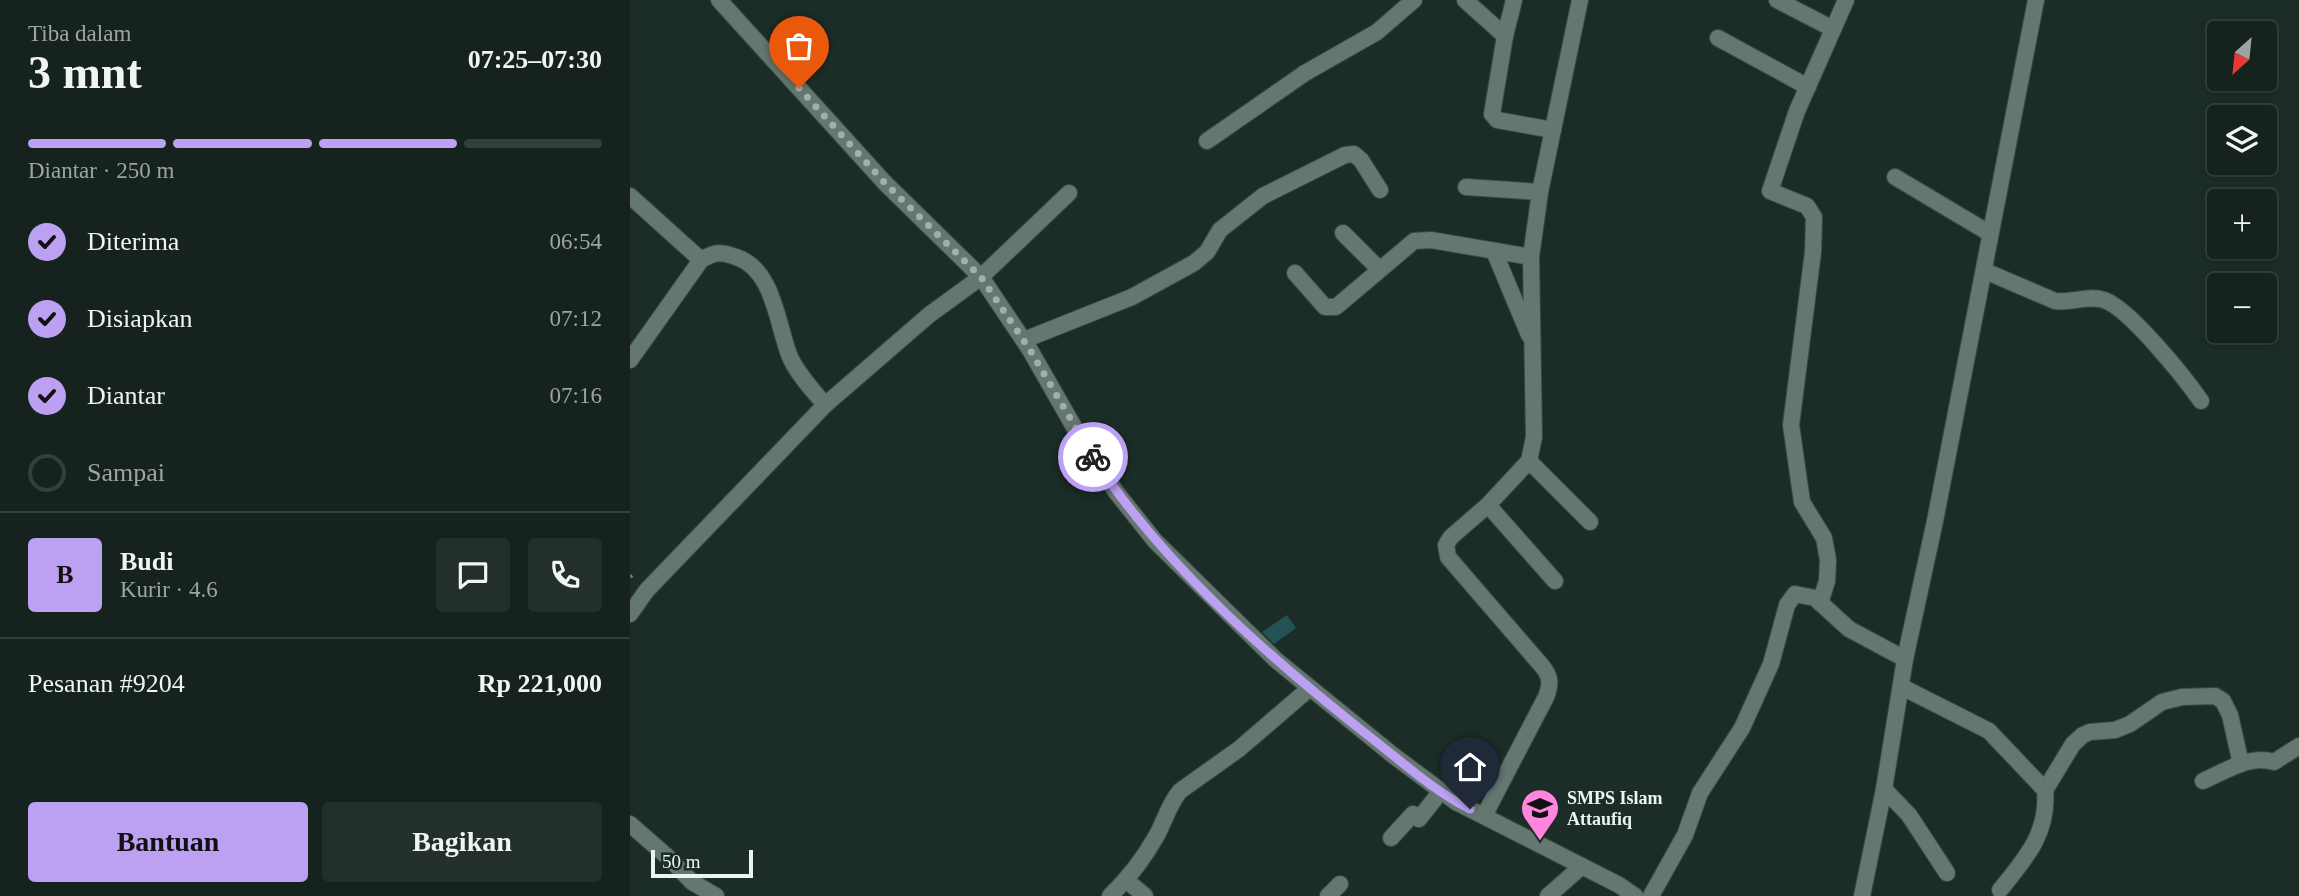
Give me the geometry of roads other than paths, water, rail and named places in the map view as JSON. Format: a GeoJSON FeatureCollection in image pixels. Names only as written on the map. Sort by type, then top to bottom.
{"type":"FeatureCollection","features":[{"type":"Feature","properties":{"kind":"street"},"geometry":{"type":"LineString","coordinates":[[719,0],[885,183],[981,277],[1024,340],[1116,492],[1155,541],[1276,660],[1456,802],[1635,896]]}},
{"type":"Feature","properties":{"kind":"street"},"geometry":{"type":"LineString","coordinates":[[1207,141],[1306,73],[1377,32],[1413,0]]}},
{"type":"Feature","properties":{"kind":"street"},"geometry":{"type":"LineString","coordinates":[[1465,0],[1505,36]]}},
{"type":"Feature","properties":{"kind":"street"},"geometry":{"type":"LineString","coordinates":[[1514,0],[1492,114],[1494,118],[1553,130]]}},
{"type":"Feature","properties":{"kind":"street"},"geometry":{"type":"LineString","coordinates":[[1484,816],[1546,697],[1550,681],[1542,666],[1448,557],[1446,545],[1529,461],[1534,437],[1531,257],[1540,192],[1580,0]]}},
{"type":"Feature","properties":{"kind":"street"},"geometry":{"type":"LineString","coordinates":[[1777,0],[1833,29]]}},
{"type":"Feature","properties":{"kind":"street"},"geometry":{"type":"LineString","coordinates":[[1820,603],[1828,581],[1828,560],[1824,538],[1802,502],[1791,425],[1813,252],[1814,217],[1807,206],[1770,191],[1797,111],[1846,0]]}},
{"type":"Feature","properties":{"kind":"street"},"geometry":{"type":"LineString","coordinates":[[1862,896],[1884,789],[1905,659],[1935,522],[2036,0]]}},
{"type":"Feature","properties":{"kind":"street"},"geometry":{"type":"LineString","coordinates":[[1718,38],[1808,87]]}},
{"type":"Feature","properties":{"kind":"street"},"geometry":{"type":"LineString","coordinates":[[1024,340],[1132,297],[1194,263],[1220,230],[1263,196],[1345,155],[1354,154],[1362,160],[1380,190]]}},
{"type":"Feature","properties":{"kind":"street"},"geometry":{"type":"LineString","coordinates":[[1895,177],[1989,233]]}},
{"type":"Feature","properties":{"kind":"street"},"geometry":{"type":"LineString","coordinates":[[1466,187],[1540,192]]}},
{"type":"Feature","properties":{"kind":"street"},"geometry":{"type":"LineString","coordinates":[[630,614],[655,581],[825,405],[929,315],[981,277],[1069,193]]}},
{"type":"Feature","properties":{"kind":"street"},"geometry":{"type":"LineString","coordinates":[[630,196],[701,260]]}},
{"type":"Feature","properties":{"kind":"street"},"geometry":{"type":"LineString","coordinates":[[1343,233],[1378,269]]}},
{"type":"Feature","properties":{"kind":"street"},"geometry":{"type":"LineString","coordinates":[[1295,273],[1325,307],[1331,309],[1407,245],[1424,239],[1531,257]]}},
{"type":"Feature","properties":{"kind":"street"},"geometry":{"type":"LineString","coordinates":[[1494,250],[1532,343]]}},
{"type":"Feature","properties":{"kind":"street"},"geometry":{"type":"LineString","coordinates":[[630,360],[701,260],[715,253],[729,254],[743,259],[756,270],[767,286],[791,359],[825,405]]}},
{"type":"Feature","properties":{"kind":"street"},"geometry":{"type":"LineString","coordinates":[[1984,271],[2056,301],[2096,298],[2108,301],[2167,357],[2201,401]]}},
{"type":"Feature","properties":{"kind":"street"},"geometry":{"type":"LineString","coordinates":[[1529,461],[1590,522]]}},
{"type":"Feature","properties":{"kind":"street"},"geometry":{"type":"LineString","coordinates":[[1488,505],[1555,581]]}},
{"type":"Feature","properties":{"kind":"street"},"geometry":{"type":"LineString","coordinates":[[1651,896],[1685,835],[1700,793],[1742,728],[1771,664],[1787,605],[1796,594],[1815,598],[1849,629],[1905,659]]}},
{"type":"Feature","properties":{"kind":"street"},"geometry":{"type":"LineString","coordinates":[[1902,687],[1989,731],[2045,790],[2047,803],[2036,844],[2000,890]]}},
{"type":"Feature","properties":{"kind":"street"},"geometry":{"type":"LineString","coordinates":[[1110,896],[1125,880],[1157,835],[1180,791],[1239,749],[1311,688]]}},
{"type":"Feature","properties":{"kind":"street"},"geometry":{"type":"LineString","coordinates":[[2045,790],[2073,744],[2083,735],[2115,730],[2130,724],[2162,702],[2182,697],[2215,696],[2223,701],[2230,715],[2241,764]]}},
{"type":"Feature","properties":{"kind":"street"},"geometry":{"type":"LineString","coordinates":[[2203,781],[2248,760],[2264,759],[2274,762],[2299,746]]}},
{"type":"Feature","properties":{"kind":"street"},"geometry":{"type":"LineString","coordinates":[[1884,789],[1909,815],[1947,873]]}},
{"type":"Feature","properties":{"kind":"street"},"geometry":{"type":"LineString","coordinates":[[1391,838],[1413,814],[1419,819],[1441,791]]}},
{"type":"Feature","properties":{"kind":"street"},"geometry":{"type":"LineString","coordinates":[[630,824],[692,882],[716,896]]}},
{"type":"Feature","properties":{"kind":"street"},"geometry":{"type":"LineString","coordinates":[[1548,896],[1582,866]]}},
{"type":"Feature","properties":{"kind":"street"},"geometry":{"type":"LineString","coordinates":[[1125,880],[1145,896]]}},
{"type":"Feature","properties":{"kind":"place","name":"SMPS Islam Attaufiq"},"geometry":{"type":"Point","coordinates":[1540,842]}}]}
